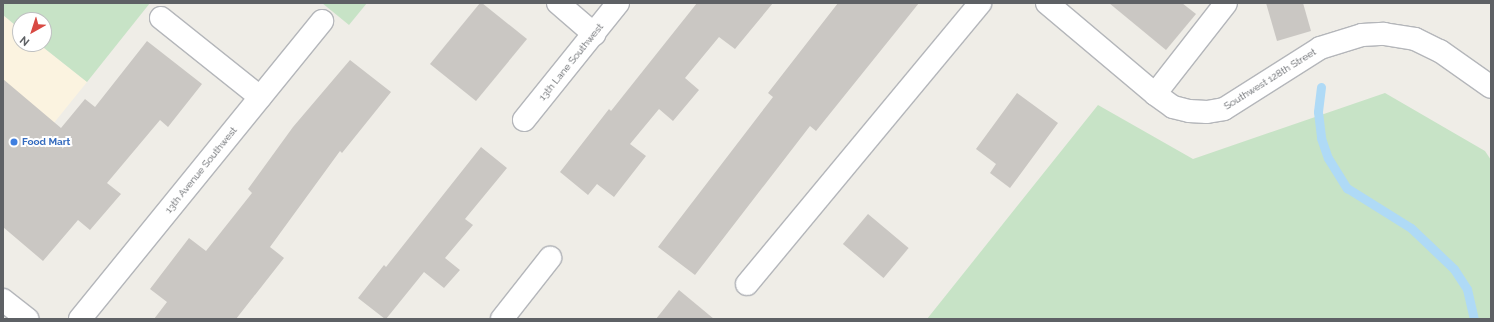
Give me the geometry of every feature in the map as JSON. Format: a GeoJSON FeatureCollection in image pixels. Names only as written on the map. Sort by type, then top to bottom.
{"type":"FeatureCollection","features":[{"type":"Feature","properties":{"kind":"street"},"geometry":{"type":"LineString","coordinates":[[558,3],[594,34]]}},
{"type":"Feature","properties":{"kind":"street","name":"13th Lane Southwest"},"geometry":{"type":"LineString","coordinates":[[524,120],[618,3]]}},
{"type":"Feature","properties":{"kind":"street"},"geometry":{"type":"LineString","coordinates":[[747,284],[980,3]]}},
{"type":"Feature","properties":{"kind":"street","name":"Southwest 128th Street"},"geometry":{"type":"LineString","coordinates":[[1047,3],[1155,94],[1173,107],[1189,111],[1206,112],[1224,109],[1320,48],[1362,36],[1384,34],[1415,39],[1440,51],[1491,86]]}},
{"type":"Feature","properties":{"kind":"street"},"geometry":{"type":"LineString","coordinates":[[1155,94],[1226,3]]}},
{"type":"Feature","properties":{"kind":"street"},"geometry":{"type":"LineString","coordinates":[[162,18],[260,97]]}},
{"type":"Feature","properties":{"kind":"street","name":"13th Avenue Southwest"},"geometry":{"type":"LineString","coordinates":[[80,319],[322,21]]}},
{"type":"Feature","properties":{"kind":"street"},"geometry":{"type":"LineString","coordinates":[[502,319],[550,258]]}},
{"type":"Feature","properties":{"kind":"street"},"geometry":{"type":"LineString","coordinates":[[3,300],[27,319]]}},
{"type":"Feature","properties":{"kind":"shaded area"},"geometry":{"type":"Polygon","coordinates":[[[3,15],[12,22],[12,52],[49,52],[87,82],[3,186],[3,15]]]}},
{"type":"Feature","properties":{"kind":"green space"},"geometry":{"type":"Polygon","coordinates":[[[3,3],[150,3],[87,82],[49,52],[52,52],[52,12],[12,12],[12,22],[3,15],[3,3]]]}},
{"type":"Feature","properties":{"kind":"green space"},"geometry":{"type":"Polygon","coordinates":[[[322,3],[367,3],[349,25],[322,3]]]}},
{"type":"Feature","properties":{"kind":"green space"},"geometry":{"type":"Polygon","coordinates":[[[1385,93],[1485,151],[1491,160],[1491,319],[927,319],[1098,105],[1193,159],[1385,93]]]}},
{"type":"Feature","properties":{"kind":"building"},"geometry":{"type":"Polygon","coordinates":[[[480,3],[482,3],[527,39],[476,101],[430,64],[480,3]]]}},
{"type":"Feature","properties":{"kind":"building"},"geometry":{"type":"Polygon","coordinates":[[[697,3],[773,3],[735,49],[719,37],[685,78],[699,90],[673,121],[659,109],[630,144],[646,156],[614,197],[597,184],[588,195],[560,172],[609,109],[611,111],[697,3]]]}},
{"type":"Feature","properties":{"kind":"building"},"geometry":{"type":"Polygon","coordinates":[[[838,3],[919,3],[816,131],[810,126],[695,275],[658,247],[773,97],[768,93],[838,3]]]}},
{"type":"Feature","properties":{"kind":"building"},"geometry":{"type":"Polygon","coordinates":[[[1109,3],[1182,3],[1196,14],[1166,50],[1109,3]]]}},
{"type":"Feature","properties":{"kind":"building"},"geometry":{"type":"Polygon","coordinates":[[[1266,3],[1303,3],[1311,31],[1277,41],[1266,3]]]}},
{"type":"Feature","properties":{"kind":"building"},"geometry":{"type":"Polygon","coordinates":[[[147,41],[202,84],[168,127],[160,120],[107,183],[121,194],[90,230],[78,220],[43,261],[3,227],[3,79],[61,128],[85,99],[95,107],[147,41]]]}},
{"type":"Feature","properties":{"kind":"building"},"geometry":{"type":"Polygon","coordinates":[[[350,60],[391,92],[342,153],[340,151],[270,247],[284,258],[236,319],[154,319],[167,302],[150,289],[189,238],[206,251],[252,193],[248,189],[293,127],[350,60]]]}},
{"type":"Feature","properties":{"kind":"building"},"geometry":{"type":"Polygon","coordinates":[[[1017,93],[1058,123],[1010,188],[990,173],[996,164],[976,149],[1017,93]]]}},
{"type":"Feature","properties":{"kind":"building"},"geometry":{"type":"Polygon","coordinates":[[[481,147],[507,168],[465,219],[473,225],[445,258],[460,270],[444,288],[424,272],[385,319],[358,298],[384,265],[386,267],[481,147]]]}},
{"type":"Feature","properties":{"kind":"building"},"geometry":{"type":"Polygon","coordinates":[[[868,214],[909,248],[884,278],[843,244],[868,214]]]}},
{"type":"Feature","properties":{"kind":"building"},"geometry":{"type":"Polygon","coordinates":[[[679,290],[714,319],[656,319],[679,290]]]}},
{"type":"Feature","properties":{"kind":"waterway"},"geometry":{"type":"LineString","coordinates":[[1321,87],[1318,112],[1321,138],[1328,158],[1347,188],[1411,228],[1454,269],[1467,289],[1474,319]]}},
{"type":"Feature","properties":{"kind":"place","name":"Food Mart"},"geometry":{"type":"Point","coordinates":[14,142]}}]}
